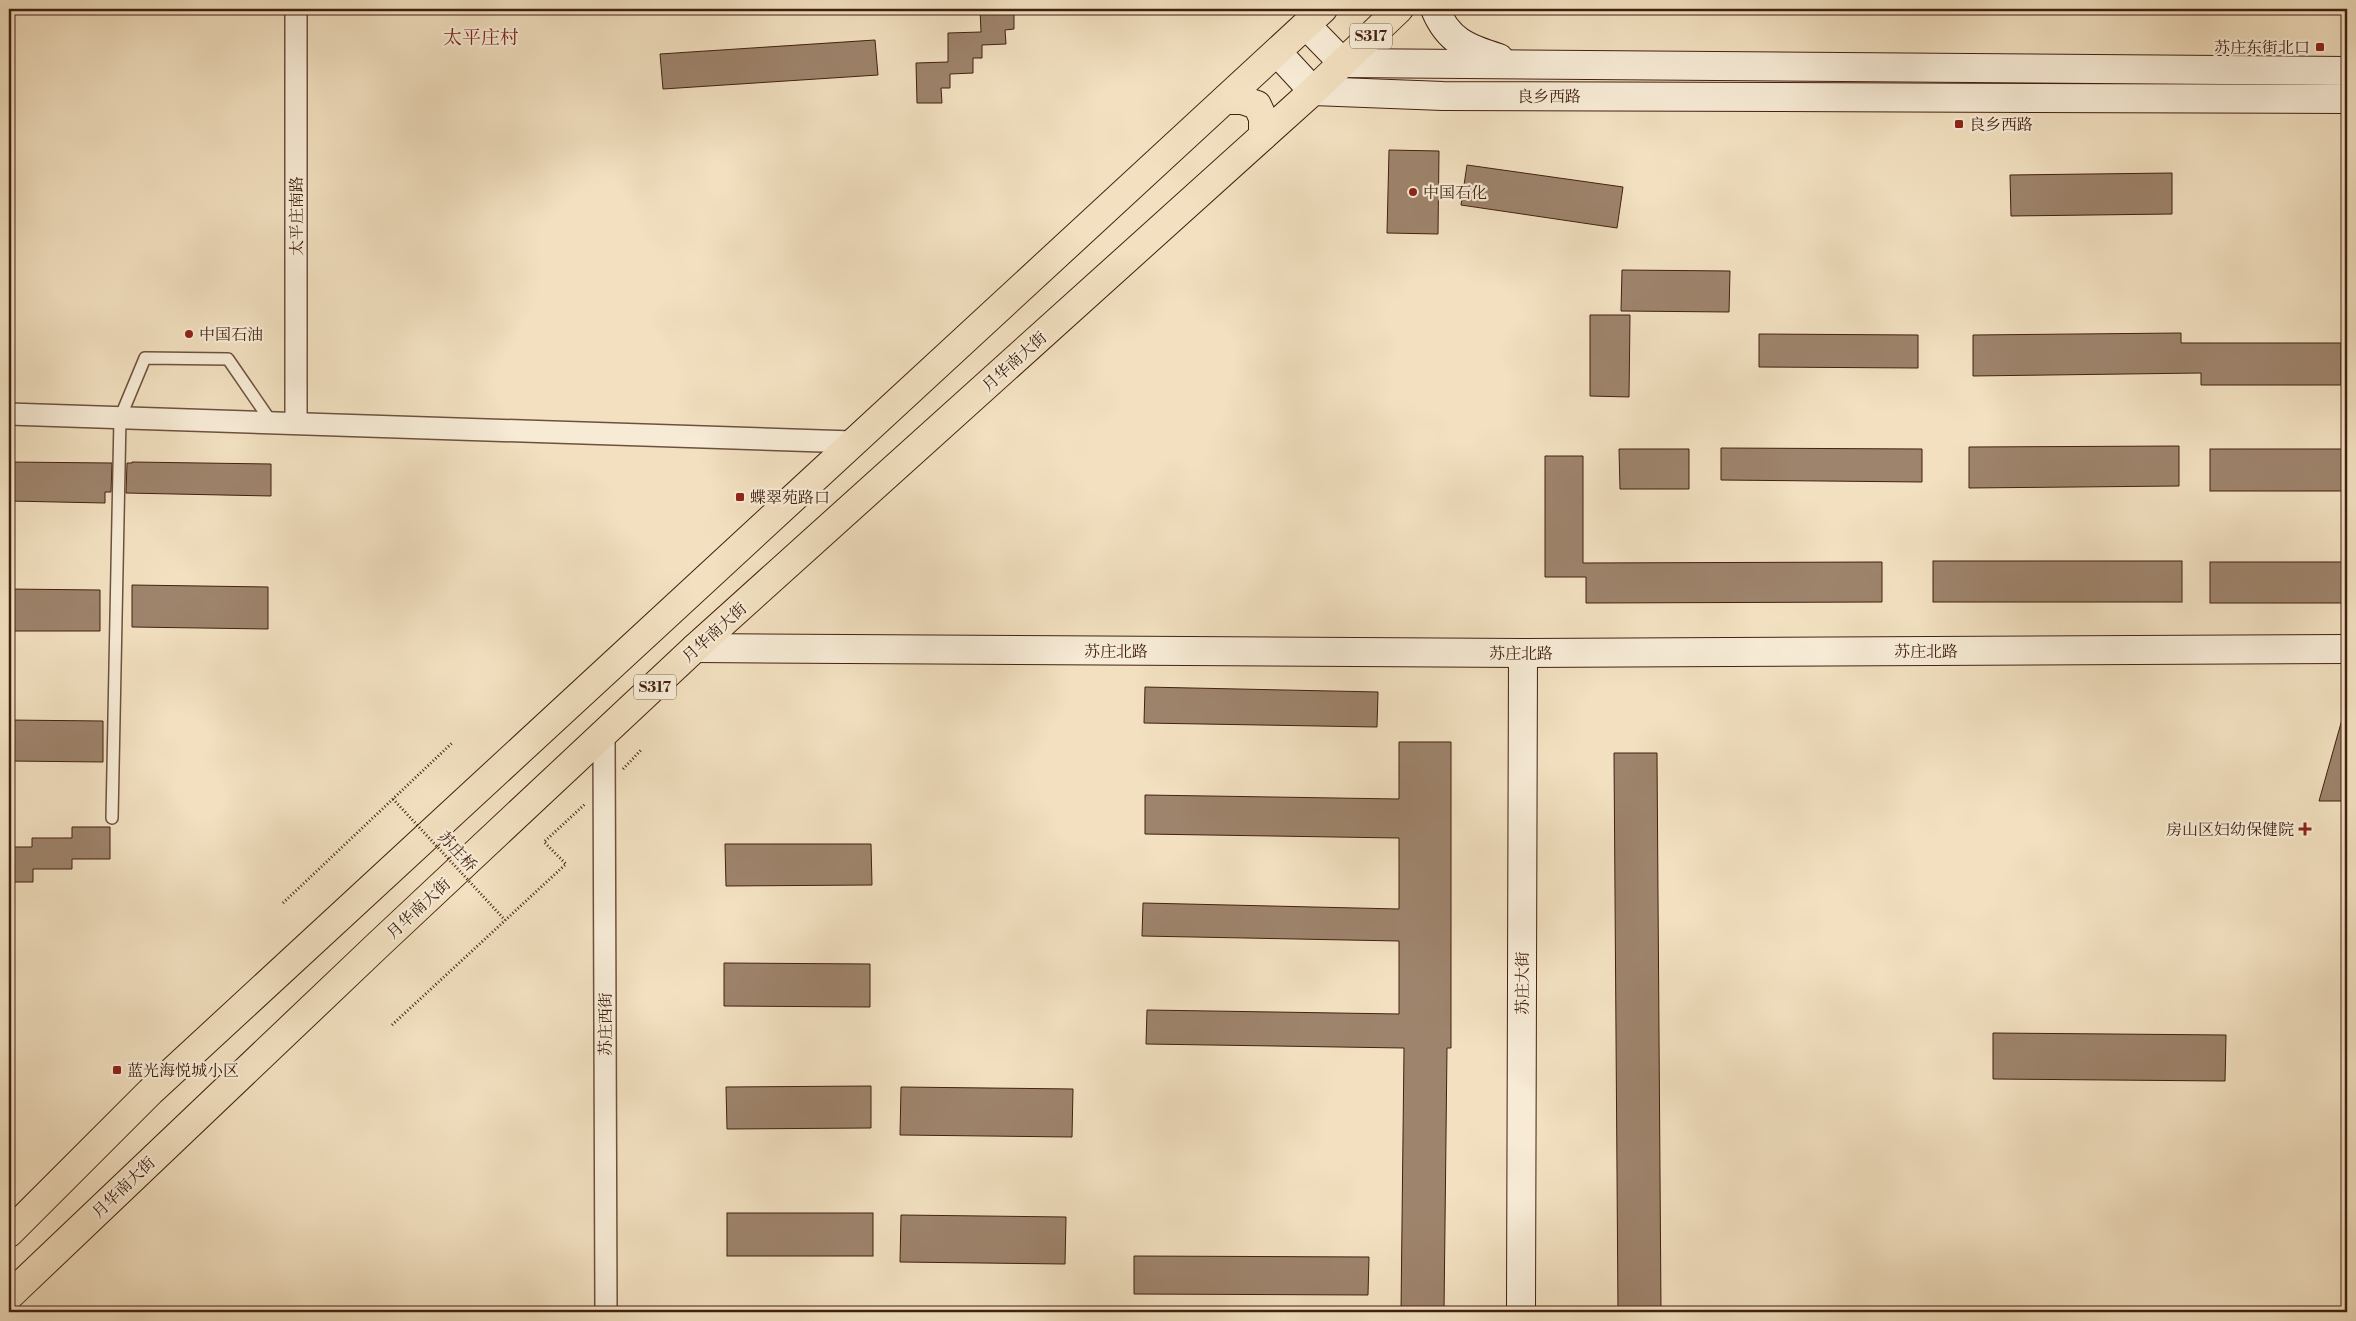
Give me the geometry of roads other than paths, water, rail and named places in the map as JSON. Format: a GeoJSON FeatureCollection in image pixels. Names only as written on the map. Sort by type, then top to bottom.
{"type":"FeatureCollection","features":[{"type":"Feature","properties":{"kind":"main road","name":"S317"},"geometry":{"type":"LineString","coordinates":[[1343,63],[1399,9]]}},
{"type":"Feature","properties":{"kind":"main road"},"geometry":{"type":"LineString","coordinates":[[1435,9],[1448,32],[1468,49],[1519,65]]}},
{"type":"Feature","properties":{"kind":"main road","name":"S317"},"geometry":{"type":"LineString","coordinates":[[9,1233],[150,1092],[1314,17]]}},
{"type":"Feature","properties":{"kind":"main road"},"geometry":{"type":"LineString","coordinates":[[1314,17],[1343,63]]}},
{"type":"Feature","properties":{"kind":"main road"},"geometry":{"type":"LineString","coordinates":[[1277,52],[1313,91]]}},
{"type":"Feature","properties":{"kind":"main road","name":"良乡西路"},"geometry":{"type":"LineString","coordinates":[[1343,63],[2347,71]]}},
{"type":"Feature","properties":{"kind":"main road","name":"月华南大街"},"geometry":{"type":"LineString","coordinates":[[9,1296],[379,944],[695,648],[1343,63]]}},
{"type":"Feature","properties":{"kind":"main road","name":"良乡西路"},"geometry":{"type":"LineString","coordinates":[[1313,91],[1443,96],[2347,99]]}},
{"type":"Feature","properties":{"kind":"main road"},"geometry":{"type":"LineString","coordinates":[[1225,100],[1242,100],[1257,105],[1263,118],[1263,136]]}},
{"type":"Feature","properties":{"kind":"main road","name":"苏庄北路"},"geometry":{"type":"LineString","coordinates":[[695,648],[1523,653],[2347,649]]}},
{"type":"Feature","properties":{"kind":"main road","name":"苏庄大街"},"geometry":{"type":"LineString","coordinates":[[1521,1312],[1523,653]]}},
{"type":"Feature","properties":{"kind":"street","name":"太平庄南路"},"geometry":{"type":"LineString","coordinates":[[296,9],[296,423]]}},
{"type":"Feature","properties":{"kind":"street"},"geometry":{"type":"LineString","coordinates":[[9,414],[852,442]]}},
{"type":"Feature","properties":{"kind":"street","name":"苏庄西街"},"geometry":{"type":"LineString","coordinates":[[604,735],[606,1312]]}},
{"type":"Feature","properties":{"kind":"lane"},"geometry":{"type":"LineString","coordinates":[[112,818],[120,418],[145,358],[228,359],[272,423]]}},
{"type":"Feature","properties":{"kind":"place","name":"苏庄东街北口"},"geometry":{"type":"Point","coordinates":[2320,47]}},
{"type":"Feature","properties":{"kind":"place","name":"良乡西路"},"geometry":{"type":"Point","coordinates":[1959,124]}},
{"type":"Feature","properties":{"kind":"place","name":"中国石化"},"geometry":{"type":"Point","coordinates":[1413,192]}},
{"type":"Feature","properties":{"kind":"place","name":"中国石油"},"geometry":{"type":"Point","coordinates":[189,334]}},
{"type":"Feature","properties":{"kind":"place","name":"蝶翠苑路口"},"geometry":{"type":"Point","coordinates":[740,497]}},
{"type":"Feature","properties":{"kind":"place","name":"房山区妇幼保健院"},"geometry":{"type":"Point","coordinates":[2305,829]}},
{"type":"Feature","properties":{"kind":"place","name":"蓝光海悦城小区"},"geometry":{"type":"Point","coordinates":[117,1070]}},
{"type":"Feature","properties":{"kind":"district","name":"太平庄村"},"geometry":{"type":"Point","coordinates":[481,37]}}]}
